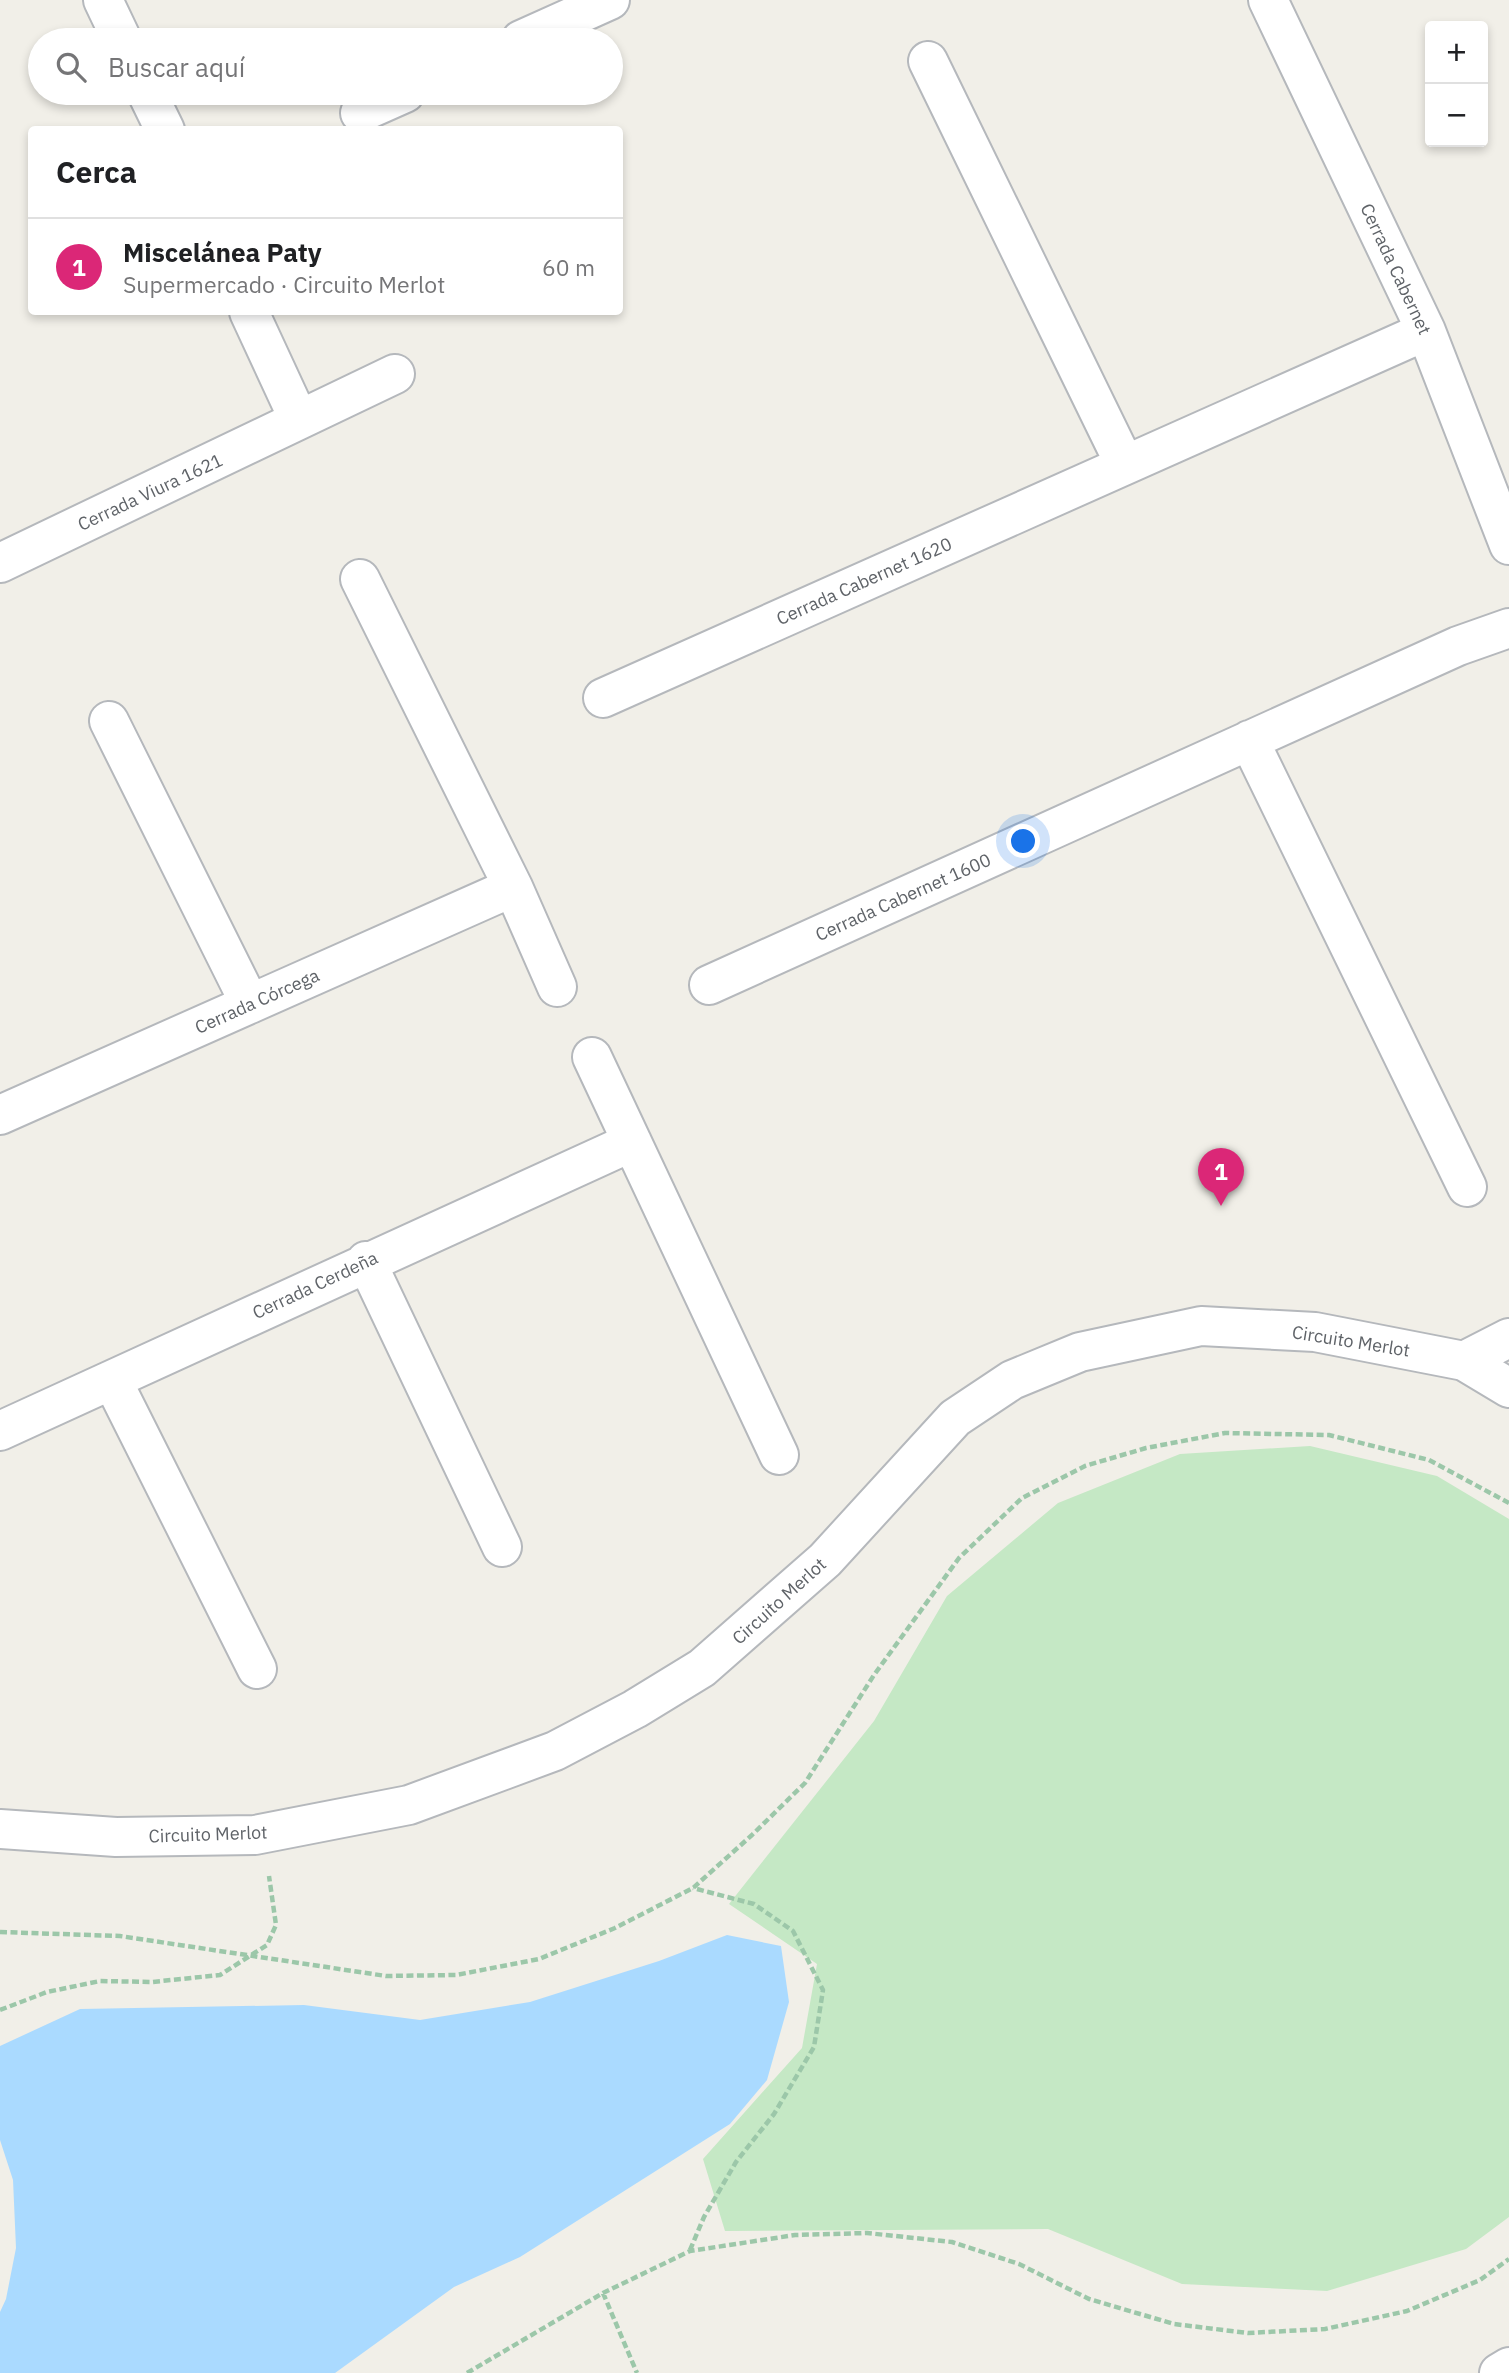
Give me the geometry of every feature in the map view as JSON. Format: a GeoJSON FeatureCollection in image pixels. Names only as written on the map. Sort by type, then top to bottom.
{"type":"FeatureCollection","features":[{"type":"Feature","properties":{"kind":"street"},"geometry":{"type":"LineString","coordinates":[[103,0],[116,28]]}},
{"type":"Feature","properties":{"kind":"street"},"geometry":{"type":"LineString","coordinates":[[548,28],[610,0]]}},
{"type":"Feature","properties":{"kind":"street","name":"Cerrada Cabernet"},"geometry":{"type":"LineString","coordinates":[[1268,0],[1426,331],[1509,545]]}},
{"type":"Feature","properties":{"kind":"street"},"geometry":{"type":"LineString","coordinates":[[928,61],[1125,465]]}},
{"type":"Feature","properties":{"kind":"street"},"geometry":{"type":"LineString","coordinates":[[153,105],[163,126]]}},
{"type":"Feature","properties":{"kind":"street"},"geometry":{"type":"LineString","coordinates":[[360,113],[378,105]]}},
{"type":"Feature","properties":{"kind":"street"},"geometry":{"type":"LineString","coordinates":[[250,315],[299,420]]}},
{"type":"Feature","properties":{"kind":"street","name":"Cerrada Cabernet 1620"},"geometry":{"type":"LineString","coordinates":[[603,698],[1426,331]]}},
{"type":"Feature","properties":{"kind":"street","name":"Cerrada Viura 1621"},"geometry":{"type":"LineString","coordinates":[[0,563],[395,374]]}},
{"type":"Feature","properties":{"kind":"street"},"geometry":{"type":"LineString","coordinates":[[360,579],[513,887],[557,987]]}},
{"type":"Feature","properties":{"kind":"street","name":"Cerrada Cabernet 1600"},"geometry":{"type":"LineString","coordinates":[[709,985],[1458,646],[1509,628]]}},
{"type":"Feature","properties":{"kind":"street"},"geometry":{"type":"LineString","coordinates":[[109,721],[250,1004]]}},
{"type":"Feature","properties":{"kind":"street"},"geometry":{"type":"LineString","coordinates":[[1249,740],[1467,1187]]}},
{"type":"Feature","properties":{"kind":"street","name":"Cerrada Córcega"},"geometry":{"type":"LineString","coordinates":[[0,1115],[513,887]]}},
{"type":"Feature","properties":{"kind":"street"},"geometry":{"type":"LineString","coordinates":[[593,1057],[779,1455]]}},
{"type":"Feature","properties":{"kind":"street","name":"Cerrada Cerdeña"},"geometry":{"type":"LineString","coordinates":[[0,1431],[366,1261],[632,1142]]}},
{"type":"Feature","properties":{"kind":"street"},"geometry":{"type":"LineString","coordinates":[[366,1261],[502,1547]]}},
{"type":"Feature","properties":{"kind":"street","name":"Circuito Merlot"},"geometry":{"type":"LineString","coordinates":[[0,1829],[116,1837],[254,1835],[329,1823],[409,1805],[555,1751],[635,1709],[702,1668],[825,1560],[955,1418],[1012,1380],[1080,1352],[1201,1326],[1315,1332],[1464,1361],[1509,1388]]}},
{"type":"Feature","properties":{"kind":"street"},"geometry":{"type":"LineString","coordinates":[[1464,1361],[1509,1338]]}},
{"type":"Feature","properties":{"kind":"street"},"geometry":{"type":"LineString","coordinates":[[112,1380],[257,1669]]}},
{"type":"Feature","properties":{"kind":"street"},"geometry":{"type":"LineString","coordinates":[[1499,2373],[1509,2367]]}},
{"type":"Feature","properties":{"kind":"path"},"geometry":{"type":"LineString","coordinates":[[0,1932],[120,1936],[386,1976],[456,1975],[539,1959],[615,1928],[693,1888],[805,1783],[874,1675],[960,1558],[1022,1498],[1085,1466],[1146,1448],[1225,1433],[1329,1435],[1429,1460],[1509,1503]]}},
{"type":"Feature","properties":{"kind":"path"},"geometry":{"type":"LineString","coordinates":[[0,2010],[47,1992],[100,1981],[152,1982],[220,1975],[252,1956],[267,1945],[276,1925],[271,1880],[254,1835]]}},
{"type":"Feature","properties":{"kind":"path"},"geometry":{"type":"LineString","coordinates":[[690,2251],[704,2217],[736,2162],[774,2114],[814,2047],[823,1990],[793,1931],[754,1904],[693,1888]]}},
{"type":"Feature","properties":{"kind":"path"},"geometry":{"type":"LineString","coordinates":[[467,2373],[603,2294],[690,2251],[795,2235],[867,2233],[952,2242],[1019,2264],[1089,2299],[1174,2324],[1248,2333],[1325,2329],[1407,2311],[1480,2280],[1509,2259]]}},
{"type":"Feature","properties":{"kind":"path"},"geometry":{"type":"LineString","coordinates":[[603,2294],[637,2373]]}},
{"type":"Feature","properties":{"kind":"green space"},"geometry":{"type":"Polygon","coordinates":[[[1310,1446],[1437,1476],[1509,1519],[1509,2217],[1466,2249],[1327,2291],[1182,2284],[1048,2229],[725,2231],[703,2159],[802,2048],[817,1964],[729,1904],[874,1721],[947,1596],[1058,1503],[1180,1454],[1310,1446]]]}},
{"type":"Feature","properties":{"kind":"water"},"geometry":{"type":"Polygon","coordinates":[[[727,1935],[781,1946],[789,2002],[767,2080],[730,2124],[520,2257],[454,2287],[335,2373],[0,2373],[0,2312],[6,2299],[16,2248],[13,2180],[0,2140],[0,2046],[80,2009],[304,2005],[420,2020],[530,2002],[659,1961],[727,1935]]]}},
{"type":"Feature","properties":{"kind":"place","name":"Miscelánea Paty"},"geometry":{"type":"Point","coordinates":[1221,1206]}}]}
